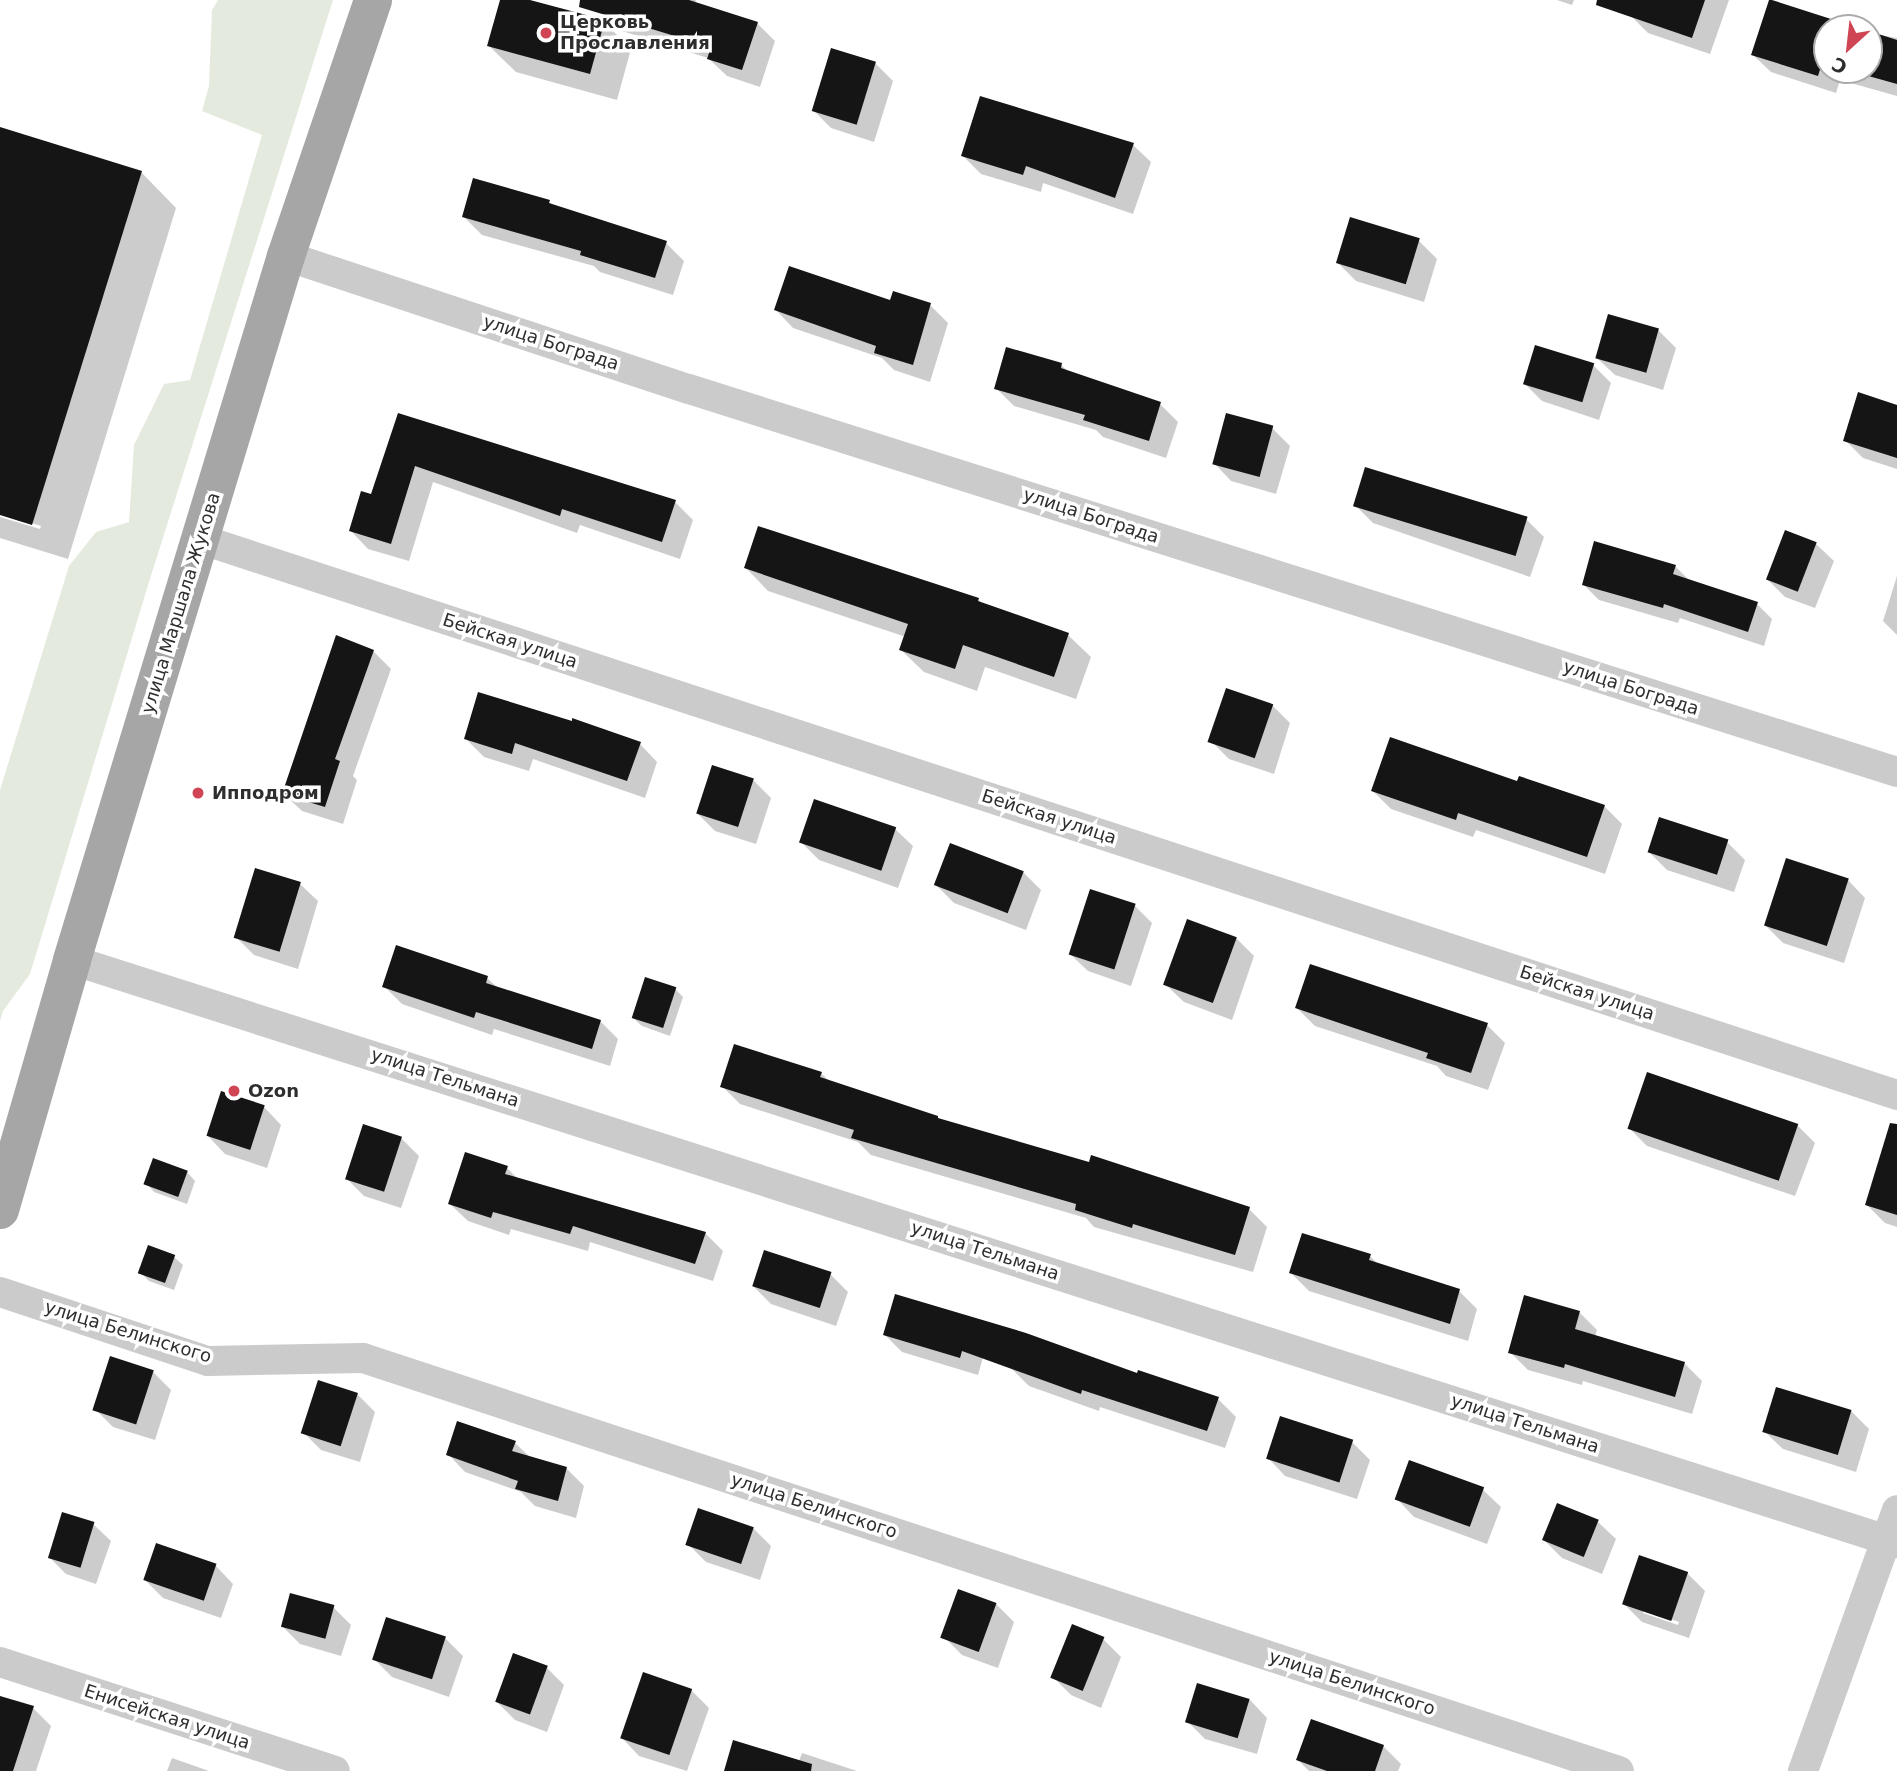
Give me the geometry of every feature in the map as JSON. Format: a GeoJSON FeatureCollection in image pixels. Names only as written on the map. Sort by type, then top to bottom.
{"type":"FeatureCollection","features":[{"type":"Feature","properties":{"kind":"main road","name":"улица Маршала Жукова"},"geometry":{"type":"LineString","coordinates":[[0,1210],[72,960],[286,256],[373,0]]}},
{"type":"Feature","properties":{"kind":"street","name":"улица Бограда"},"geometry":{"type":"LineString","coordinates":[[286,256],[676,384],[1897,772]]}},
{"type":"Feature","properties":{"kind":"street","name":"Бейская улица"},"geometry":{"type":"LineString","coordinates":[[200,539],[1897,1095]]}},
{"type":"Feature","properties":{"kind":"street","name":"улица Тельмана"},"geometry":{"type":"LineString","coordinates":[[72,960],[1892,1542]]}},
{"type":"Feature","properties":{"kind":"street","name":"улица Белинского"},"geometry":{"type":"LineString","coordinates":[[0,1292],[208,1361],[363,1358],[1619,1771]]}},
{"type":"Feature","properties":{"kind":"street"},"geometry":{"type":"LineString","coordinates":[[1803,1771],[1892,1542],[1897,1510]]}},
{"type":"Feature","properties":{"kind":"street","name":"Енисейская улица"},"geometry":{"type":"LineString","coordinates":[[0,1662],[335,1771]]}},
{"type":"Feature","properties":{"kind":"shaded area"},"geometry":{"type":"Polygon","coordinates":[[[218,0],[333,0],[149,582],[30,974],[3,1011],[0,1021],[0,790],[69,566],[96,532],[129,522],[134,445],[164,384],[190,380],[262,135],[202,111],[209,86],[212,10],[218,0]]]}},
{"type":"Feature","properties":{"kind":"building","name":"Церковь Прославления"},"geometry":{"type":"Polygon","coordinates":[[[500,0],[530,0],[605,20],[590,74],[487,46],[500,0]]]}},
{"type":"Feature","properties":{"kind":"building"},"geometry":{"type":"Polygon","coordinates":[[[580,0],[689,0],[758,22],[742,70],[707,59],[711,47],[579,7],[580,0]]]}},
{"type":"Feature","properties":{"kind":"building"},"geometry":{"type":"Polygon","coordinates":[[[1597,0],[1705,0],[1692,38],[1596,5],[1597,0]]]}},
{"type":"Feature","properties":{"kind":"building"},"geometry":{"type":"Polygon","coordinates":[[[1769,0],[1816,14],[1813,14],[1813,74],[1751,55],[1769,0]]]}},
{"type":"Feature","properties":{"kind":"building"},"geometry":{"type":"Polygon","coordinates":[[[1883,36],[1897,40],[1897,84],[1883,80],[1883,36]]]}},
{"type":"Feature","properties":{"kind":"building"},"geometry":{"type":"Polygon","coordinates":[[[831,48],[876,62],[857,125],[812,111],[831,48]]]}},
{"type":"Feature","properties":{"kind":"building"},"geometry":{"type":"Polygon","coordinates":[[[980,96],[1134,143],[1115,198],[1026,166],[1023,175],[961,156],[980,96]]]}},
{"type":"Feature","properties":{"kind":"building"},"geometry":{"type":"Polygon","coordinates":[[[0,127],[142,171],[32,525],[0,515],[0,127]]]}},
{"type":"Feature","properties":{"kind":"building"},"geometry":{"type":"Polygon","coordinates":[[[473,178],[550,200],[549,203],[667,241],[655,278],[580,255],[581,251],[462,217],[473,178]]]}},
{"type":"Feature","properties":{"kind":"building"},"geometry":{"type":"Polygon","coordinates":[[[1350,217],[1420,238],[1406,284],[1336,263],[1350,217]]]}},
{"type":"Feature","properties":{"kind":"building"},"geometry":{"type":"Polygon","coordinates":[[[789,266],[890,300],[893,291],[931,303],[913,365],[874,353],[876,346],[774,310],[789,266]]]}},
{"type":"Feature","properties":{"kind":"building"},"geometry":{"type":"Polygon","coordinates":[[[1608,314],[1659,329],[1646,373],[1595,358],[1608,314]]]}},
{"type":"Feature","properties":{"kind":"building"},"geometry":{"type":"Polygon","coordinates":[[[1535,345],[1594,363],[1582,402],[1523,384],[1535,345]]]}},
{"type":"Feature","properties":{"kind":"building"},"geometry":{"type":"Polygon","coordinates":[[[1006,347],[1062,363],[1061,368],[1161,402],[1149,441],[1083,420],[1085,415],[994,389],[1006,347]]]}},
{"type":"Feature","properties":{"kind":"building"},"geometry":{"type":"Polygon","coordinates":[[[1858,392],[1897,405],[1897,458],[1843,441],[1858,392]]]}},
{"type":"Feature","properties":{"kind":"building"},"geometry":{"type":"Polygon","coordinates":[[[398,413],[676,500],[662,542],[562,509],[560,516],[415,466],[391,544],[349,531],[361,491],[371,494],[398,413]]]}},
{"type":"Feature","properties":{"kind":"building"},"geometry":{"type":"Polygon","coordinates":[[[1226,413],[1273,426],[1260,477],[1212,464],[1226,413]]]}},
{"type":"Feature","properties":{"kind":"building"},"geometry":{"type":"Polygon","coordinates":[[[1365,467],[1528,517],[1516,556],[1353,506],[1365,467]]]}},
{"type":"Feature","properties":{"kind":"building"},"geometry":{"type":"Polygon","coordinates":[[[758,526],[979,598],[978,601],[1069,633],[1054,677],[963,645],[955,669],[899,650],[908,624],[744,568],[758,526]]]}},
{"type":"Feature","properties":{"kind":"building"},"geometry":{"type":"Polygon","coordinates":[[[1785,530],[1817,542],[1798,592],[1766,579],[1785,530]]]}},
{"type":"Feature","properties":{"kind":"building"},"geometry":{"type":"Polygon","coordinates":[[[1594,541],[1676,565],[1673,574],[1758,602],[1748,632],[1664,604],[1663,608],[1582,585],[1594,541]]]}},
{"type":"Feature","properties":{"kind":"building"},"geometry":{"type":"Polygon","coordinates":[[[336,635],[374,650],[335,759],[340,761],[325,807],[282,794],[336,635]]]}},
{"type":"Feature","properties":{"kind":"building"},"geometry":{"type":"Polygon","coordinates":[[[1226,688],[1273,704],[1255,758],[1207,742],[1226,688]]]}},
{"type":"Feature","properties":{"kind":"building"},"geometry":{"type":"Polygon","coordinates":[[[478,692],[572,721],[572,718],[641,742],[627,781],[515,743],[512,754],[464,739],[478,692]]]}},
{"type":"Feature","properties":{"kind":"building"},"geometry":{"type":"Polygon","coordinates":[[[1390,737],[1517,781],[1519,776],[1605,805],[1587,857],[1458,813],[1456,820],[1371,791],[1390,737]]]}},
{"type":"Feature","properties":{"kind":"building"},"geometry":{"type":"Polygon","coordinates":[[[712,765],[754,779],[738,827],[696,814],[712,765]]]}},
{"type":"Feature","properties":{"kind":"building"},"geometry":{"type":"Polygon","coordinates":[[[814,799],[896,827],[881,871],[799,842],[814,799]]]}},
{"type":"Feature","properties":{"kind":"building"},"geometry":{"type":"Polygon","coordinates":[[[1659,817],[1728,840],[1717,875],[1648,852],[1659,817]]]}},
{"type":"Feature","properties":{"kind":"building"},"geometry":{"type":"Polygon","coordinates":[[[950,843],[1024,871],[1008,913],[934,885],[950,843]]]}},
{"type":"Feature","properties":{"kind":"building"},"geometry":{"type":"Polygon","coordinates":[[[1786,858],[1849,878],[1827,946],[1764,926],[1786,858]]]}},
{"type":"Feature","properties":{"kind":"building"},"geometry":{"type":"Polygon","coordinates":[[[255,868],[301,882],[280,952],[234,938],[255,868]]]}},
{"type":"Feature","properties":{"kind":"building"},"geometry":{"type":"Polygon","coordinates":[[[1090,889],[1136,904],[1114,969],[1069,955],[1090,889]]]}},
{"type":"Feature","properties":{"kind":"building"},"geometry":{"type":"Polygon","coordinates":[[[1187,919],[1237,937],[1213,1003],[1163,985],[1187,919]]]}},
{"type":"Feature","properties":{"kind":"building"},"geometry":{"type":"Polygon","coordinates":[[[396,945],[488,976],[486,983],[601,1020],[592,1049],[476,1012],[474,1018],[382,987],[396,945]]]}},
{"type":"Feature","properties":{"kind":"building"},"geometry":{"type":"Polygon","coordinates":[[[1310,964],[1488,1023],[1471,1073],[1426,1058],[1428,1053],[1295,1008],[1310,964]]]}},
{"type":"Feature","properties":{"kind":"building"},"geometry":{"type":"Polygon","coordinates":[[[645,977],[676,987],[663,1028],[632,1018],[645,977]]]}},
{"type":"Feature","properties":{"kind":"building"},"geometry":{"type":"Polygon","coordinates":[[[734,1044],[822,1072],[820,1077],[938,1118],[1089,1162],[1091,1155],[1250,1207],[1235,1255],[1133,1224],[1132,1228],[1075,1210],[1076,1204],[851,1138],[854,1130],[720,1087],[734,1044]]]}},
{"type":"Feature","properties":{"kind":"building"},"geometry":{"type":"Polygon","coordinates":[[[1647,1072],[1798,1124],[1779,1181],[1627,1129],[1647,1072]]]}},
{"type":"Feature","properties":{"kind":"building"},"geometry":{"type":"Polygon","coordinates":[[[221,1091],[265,1105],[250,1150],[206,1136],[221,1091]]]}},
{"type":"Feature","properties":{"kind":"building"},"geometry":{"type":"Polygon","coordinates":[[[1890,1123],[1897,1124],[1897,1215],[1865,1205],[1890,1123]]]}},
{"type":"Feature","properties":{"kind":"building"},"geometry":{"type":"Polygon","coordinates":[[[363,1124],[402,1137],[384,1192],[345,1179],[363,1124]]]}},
{"type":"Feature","properties":{"kind":"building"},"geometry":{"type":"Polygon","coordinates":[[[465,1152],[508,1166],[505,1174],[706,1232],[695,1264],[573,1226],[570,1234],[493,1212],[491,1218],[448,1204],[465,1152]]]}},
{"type":"Feature","properties":{"kind":"building"},"geometry":{"type":"Polygon","coordinates":[[[153,1158],[188,1171],[178,1197],[143,1184],[153,1158]]]}},
{"type":"Feature","properties":{"kind":"building"},"geometry":{"type":"Polygon","coordinates":[[[1302,1233],[1371,1254],[1369,1260],[1460,1289],[1450,1324],[1289,1273],[1302,1233]]]}},
{"type":"Feature","properties":{"kind":"building"},"geometry":{"type":"Polygon","coordinates":[[[148,1245],[175,1255],[165,1283],[138,1273],[148,1245]]]}},
{"type":"Feature","properties":{"kind":"building"},"geometry":{"type":"Polygon","coordinates":[[[764,1250],[832,1272],[820,1308],[752,1286],[764,1250]]]}},
{"type":"Feature","properties":{"kind":"building"},"geometry":{"type":"Polygon","coordinates":[[[895,1294],[1026,1333],[1137,1373],[1138,1370],[1219,1397],[1207,1431],[1082,1390],[1081,1394],[962,1351],[960,1358],[883,1335],[895,1294]]]}},
{"type":"Feature","properties":{"kind":"building"},"geometry":{"type":"Polygon","coordinates":[[[1524,1295],[1580,1311],[1575,1329],[1685,1362],[1675,1397],[1565,1364],[1564,1368],[1508,1353],[1524,1295]]]}},
{"type":"Feature","properties":{"kind":"building"},"geometry":{"type":"Polygon","coordinates":[[[110,1356],[154,1370],[136,1424],[92,1410],[110,1356]]]}},
{"type":"Feature","properties":{"kind":"building"},"geometry":{"type":"Polygon","coordinates":[[[318,1380],[358,1393],[341,1446],[301,1433],[318,1380]]]}},
{"type":"Feature","properties":{"kind":"building"},"geometry":{"type":"Polygon","coordinates":[[[1776,1387],[1852,1410],[1838,1455],[1762,1432],[1776,1387]]]}},
{"type":"Feature","properties":{"kind":"building"},"geometry":{"type":"Polygon","coordinates":[[[1280,1416],[1353,1440],[1339,1483],[1266,1459],[1280,1416]]]}},
{"type":"Feature","properties":{"kind":"building"},"geometry":{"type":"Polygon","coordinates":[[[457,1421],[516,1441],[512,1451],[567,1467],[558,1501],[515,1489],[518,1481],[446,1455],[457,1421]]]}},
{"type":"Feature","properties":{"kind":"building"},"geometry":{"type":"Polygon","coordinates":[[[1409,1460],[1484,1487],[1470,1527],[1395,1499],[1409,1460]]]}},
{"type":"Feature","properties":{"kind":"building"},"geometry":{"type":"Polygon","coordinates":[[[1557,1503],[1599,1520],[1584,1557],[1542,1540],[1557,1503]]]}},
{"type":"Feature","properties":{"kind":"building"},"geometry":{"type":"Polygon","coordinates":[[[698,1508],[754,1527],[741,1564],[685,1545],[698,1508]]]}},
{"type":"Feature","properties":{"kind":"building"},"geometry":{"type":"Polygon","coordinates":[[[62,1512],[95,1522],[80,1568],[48,1558],[62,1512]]]}},
{"type":"Feature","properties":{"kind":"building"},"geometry":{"type":"Polygon","coordinates":[[[156,1543],[217,1564],[204,1601],[143,1580],[156,1543]]]}},
{"type":"Feature","properties":{"kind":"building"},"geometry":{"type":"Polygon","coordinates":[[[1639,1555],[1688,1572],[1671,1621],[1622,1604],[1639,1555]]]}},
{"type":"Feature","properties":{"kind":"building"},"geometry":{"type":"Polygon","coordinates":[[[958,1589],[997,1603],[979,1652],[940,1638],[958,1589]]]}},
{"type":"Feature","properties":{"kind":"building"},"geometry":{"type":"Polygon","coordinates":[[[290,1593],[334,1605],[325,1639],[281,1627],[290,1593]]]}},
{"type":"Feature","properties":{"kind":"building"},"geometry":{"type":"Polygon","coordinates":[[[386,1617],[446,1636],[432,1679],[372,1660],[386,1617]]]}},
{"type":"Feature","properties":{"kind":"building"},"geometry":{"type":"Polygon","coordinates":[[[1072,1624],[1104,1637],[1083,1691],[1050,1678],[1072,1624]]]}},
{"type":"Feature","properties":{"kind":"building"},"geometry":{"type":"Polygon","coordinates":[[[513,1653],[548,1666],[530,1715],[495,1702],[513,1653]]]}},
{"type":"Feature","properties":{"kind":"building"},"geometry":{"type":"Polygon","coordinates":[[[643,1672],[692,1689],[669,1755],[620,1738],[643,1672]]]}},
{"type":"Feature","properties":{"kind":"building"},"geometry":{"type":"Polygon","coordinates":[[[1197,1683],[1250,1699],[1238,1738],[1185,1722],[1197,1683]]]}},
{"type":"Feature","properties":{"kind":"building"},"geometry":{"type":"Polygon","coordinates":[[[0,1696],[34,1706],[13,1771],[0,1771],[0,1696]]]}},
{"type":"Feature","properties":{"kind":"building"},"geometry":{"type":"Polygon","coordinates":[[[1311,1719],[1384,1745],[1375,1771],[1327,1771],[1296,1760],[1311,1719]]]}},
{"type":"Feature","properties":{"kind":"building"},"geometry":{"type":"Polygon","coordinates":[[[733,1740],[812,1764],[811,1771],[724,1771],[733,1740]]]}},
{"type":"Feature","properties":{"kind":"place","name":"Церковь Прославления"},"geometry":{"type":"Point","coordinates":[546,33]}},
{"type":"Feature","properties":{"kind":"place","name":"Ипподром"},"geometry":{"type":"Point","coordinates":[198,793]}},
{"type":"Feature","properties":{"kind":"place","name":"Ozon"},"geometry":{"type":"Point","coordinates":[234,1091]}}]}
